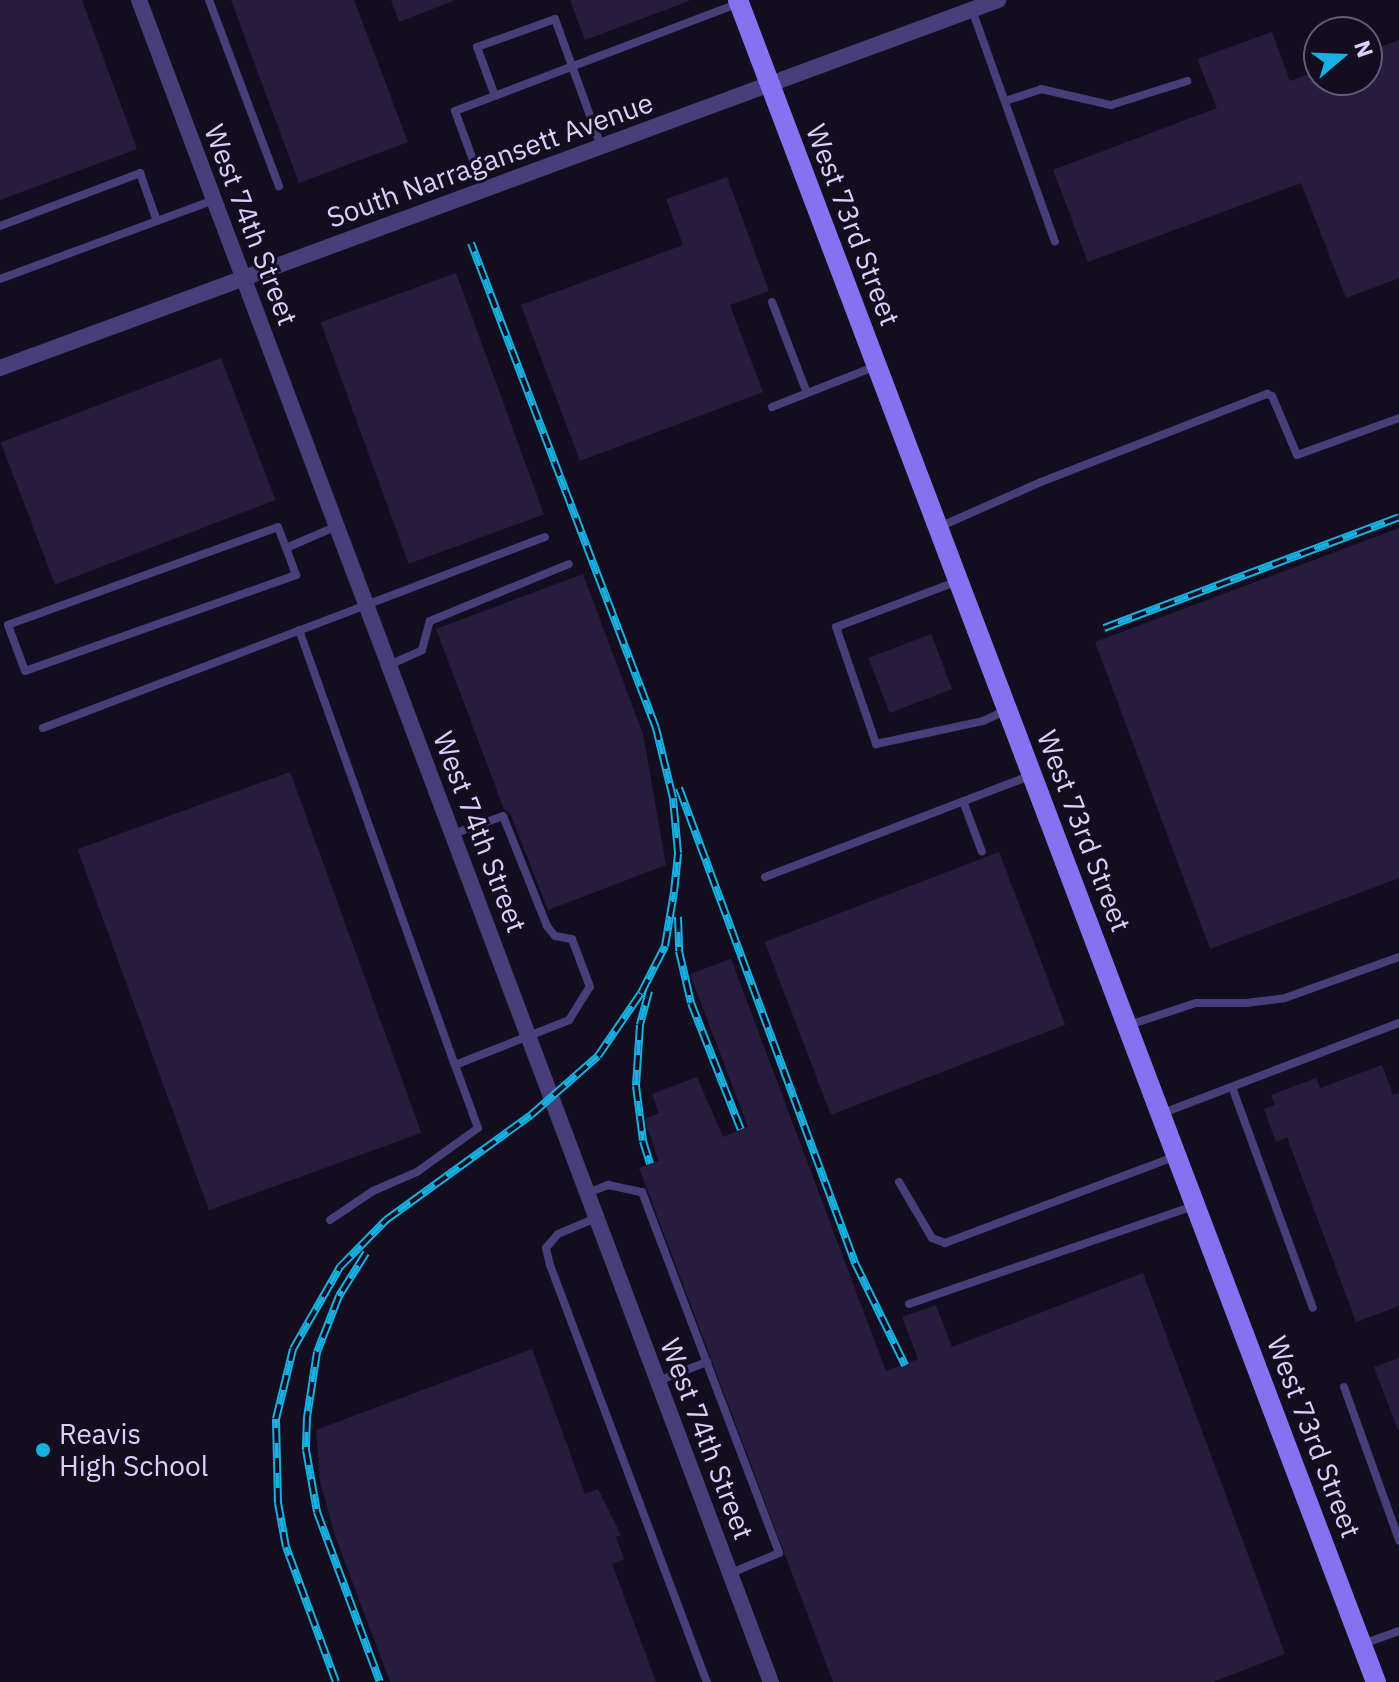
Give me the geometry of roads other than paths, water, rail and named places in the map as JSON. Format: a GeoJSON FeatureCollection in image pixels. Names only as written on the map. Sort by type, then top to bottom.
{"type":"FeatureCollection","features":[{"type":"Feature","properties":{"kind":"street","name":"West 74th Street"},"geometry":{"type":"LineString","coordinates":[[139,0],[771,1682]]}},
{"type":"Feature","properties":{"kind":"street","name":"South Narragansett Avenue"},"geometry":{"type":"LineString","coordinates":[[0,368],[998,0]]}},
{"type":"Feature","properties":{"kind":"street","name":"West 73rd Street"},"geometry":{"type":"LineString","coordinates":[[739,2],[1376,1682]]}},
{"type":"Feature","properties":{"kind":"lane"},"geometry":{"type":"LineString","coordinates":[[209,0],[279,186]]}},
{"type":"Feature","properties":{"kind":"lane"},"geometry":{"type":"LineString","coordinates":[[484,190],[455,111],[739,2]]}},
{"type":"Feature","properties":{"kind":"lane"},"geometry":{"type":"LineString","coordinates":[[972,9],[1055,242]]}},
{"type":"Feature","properties":{"kind":"lane"},"geometry":{"type":"LineString","coordinates":[[495,96],[477,47],[555,19],[602,146]]}},
{"type":"Feature","properties":{"kind":"lane"},"geometry":{"type":"LineString","coordinates":[[1005,101],[1041,89],[1111,105],[1187,81]]}},
{"type":"Feature","properties":{"kind":"lane"},"geometry":{"type":"LineString","coordinates":[[0,226],[140,173],[157,221]]}},
{"type":"Feature","properties":{"kind":"lane"},"geometry":{"type":"LineString","coordinates":[[0,279],[214,200]]}},
{"type":"Feature","properties":{"kind":"lane"},"geometry":{"type":"LineString","coordinates":[[772,302],[807,393]]}},
{"type":"Feature","properties":{"kind":"lane"},"geometry":{"type":"LineString","coordinates":[[772,407],[877,366]]}},
{"type":"Feature","properties":{"kind":"lane"},"geometry":{"type":"LineString","coordinates":[[939,527],[1041,482],[1267,394],[1272,396],[1297,455],[1399,418]]}},
{"type":"Feature","properties":{"kind":"lane"},"geometry":{"type":"LineString","coordinates":[[286,548],[337,526]]}},
{"type":"Feature","properties":{"kind":"lane"},"geometry":{"type":"LineString","coordinates":[[278,527],[286,548],[296,575],[25,671],[8,625],[278,527]]}},
{"type":"Feature","properties":{"kind":"lane"},"geometry":{"type":"LineString","coordinates":[[43,728],[545,537]]}},
{"type":"Feature","properties":{"kind":"lane"},"geometry":{"type":"LineString","coordinates":[[389,665],[422,650],[430,621],[569,564]]}},
{"type":"Feature","properties":{"kind":"lane"},"geometry":{"type":"LineString","coordinates":[[959,580],[836,627],[876,744],[983,721],[1008,709]]}},
{"type":"Feature","properties":{"kind":"lane"},"geometry":{"type":"LineString","coordinates":[[299,630],[478,1128],[417,1172],[373,1191],[330,1220]]}},
{"type":"Feature","properties":{"kind":"lane"},"geometry":{"type":"LineString","coordinates":[[765,877],[1033,775]]}},
{"type":"Feature","properties":{"kind":"lane"},"geometry":{"type":"LineString","coordinates":[[963,801],[982,852]]}},
{"type":"Feature","properties":{"kind":"lane"},"geometry":{"type":"LineString","coordinates":[[453,834],[503,816],[547,926],[555,936],[572,939],[590,987],[569,1020],[455,1065]]}},
{"type":"Feature","properties":{"kind":"lane"},"geometry":{"type":"LineString","coordinates":[[1129,1025],[1181,1006],[1285,998],[1399,957]]}},
{"type":"Feature","properties":{"kind":"lane"},"geometry":{"type":"LineString","coordinates":[[1162,1114],[1399,1023]]}},
{"type":"Feature","properties":{"kind":"lane"},"geometry":{"type":"LineString","coordinates":[[1232,1087],[1313,1308]]}},
{"type":"Feature","properties":{"kind":"lane"},"geometry":{"type":"LineString","coordinates":[[899,1182],[932,1238],[945,1243],[1178,1155]]}},
{"type":"Feature","properties":{"kind":"lane"},"geometry":{"type":"LineString","coordinates":[[587,1193],[608,1185],[642,1192],[779,1553],[730,1574]]}},
{"type":"Feature","properties":{"kind":"lane"},"geometry":{"type":"LineString","coordinates":[[909,1304],[1196,1205]]}},
{"type":"Feature","properties":{"kind":"lane"},"geometry":{"type":"LineString","coordinates":[[596,1218],[558,1234],[546,1248],[550,1265],[707,1682]]}},
{"type":"Feature","properties":{"kind":"lane"},"geometry":{"type":"LineString","coordinates":[[658,1381],[707,1362]]}},
{"type":"Feature","properties":{"kind":"lane"},"geometry":{"type":"LineString","coordinates":[[1344,1387],[1399,1540]]}},
{"type":"Feature","properties":{"kind":"lane"},"geometry":{"type":"LineString","coordinates":[[1362,1644],[1399,1631]]}},
{"type":"Feature","properties":{"kind":"railway"},"geometry":{"type":"LineString","coordinates":[[336,1682],[286,1547],[278,1503],[276,1419],[293,1349],[340,1267],[386,1220],[531,1115],[598,1056],[641,993],[665,946],[678,853],[673,798],[656,728],[471,243]]}},
{"type":"Feature","properties":{"kind":"railway"},"geometry":{"type":"LineString","coordinates":[[1104,628],[1399,517]]}},
{"type":"Feature","properties":{"kind":"railway"},"geometry":{"type":"LineString","coordinates":[[679,788],[855,1263],[905,1365]]}},
{"type":"Feature","properties":{"kind":"railway"},"geometry":{"type":"LineString","coordinates":[[678,917],[679,951],[691,1003],[741,1130]]}},
{"type":"Feature","properties":{"kind":"railway"},"geometry":{"type":"LineString","coordinates":[[649,991],[640,1025],[636,1086],[643,1141],[650,1164]]}},
{"type":"Feature","properties":{"kind":"railway"},"geometry":{"type":"LineString","coordinates":[[366,1253],[339,1296],[317,1352],[307,1417],[306,1450],[317,1512],[380,1682]]}},
{"type":"Feature","properties":{"kind":"place","name":"Reavis High School"},"geometry":{"type":"Point","coordinates":[43,1450]}}]}
